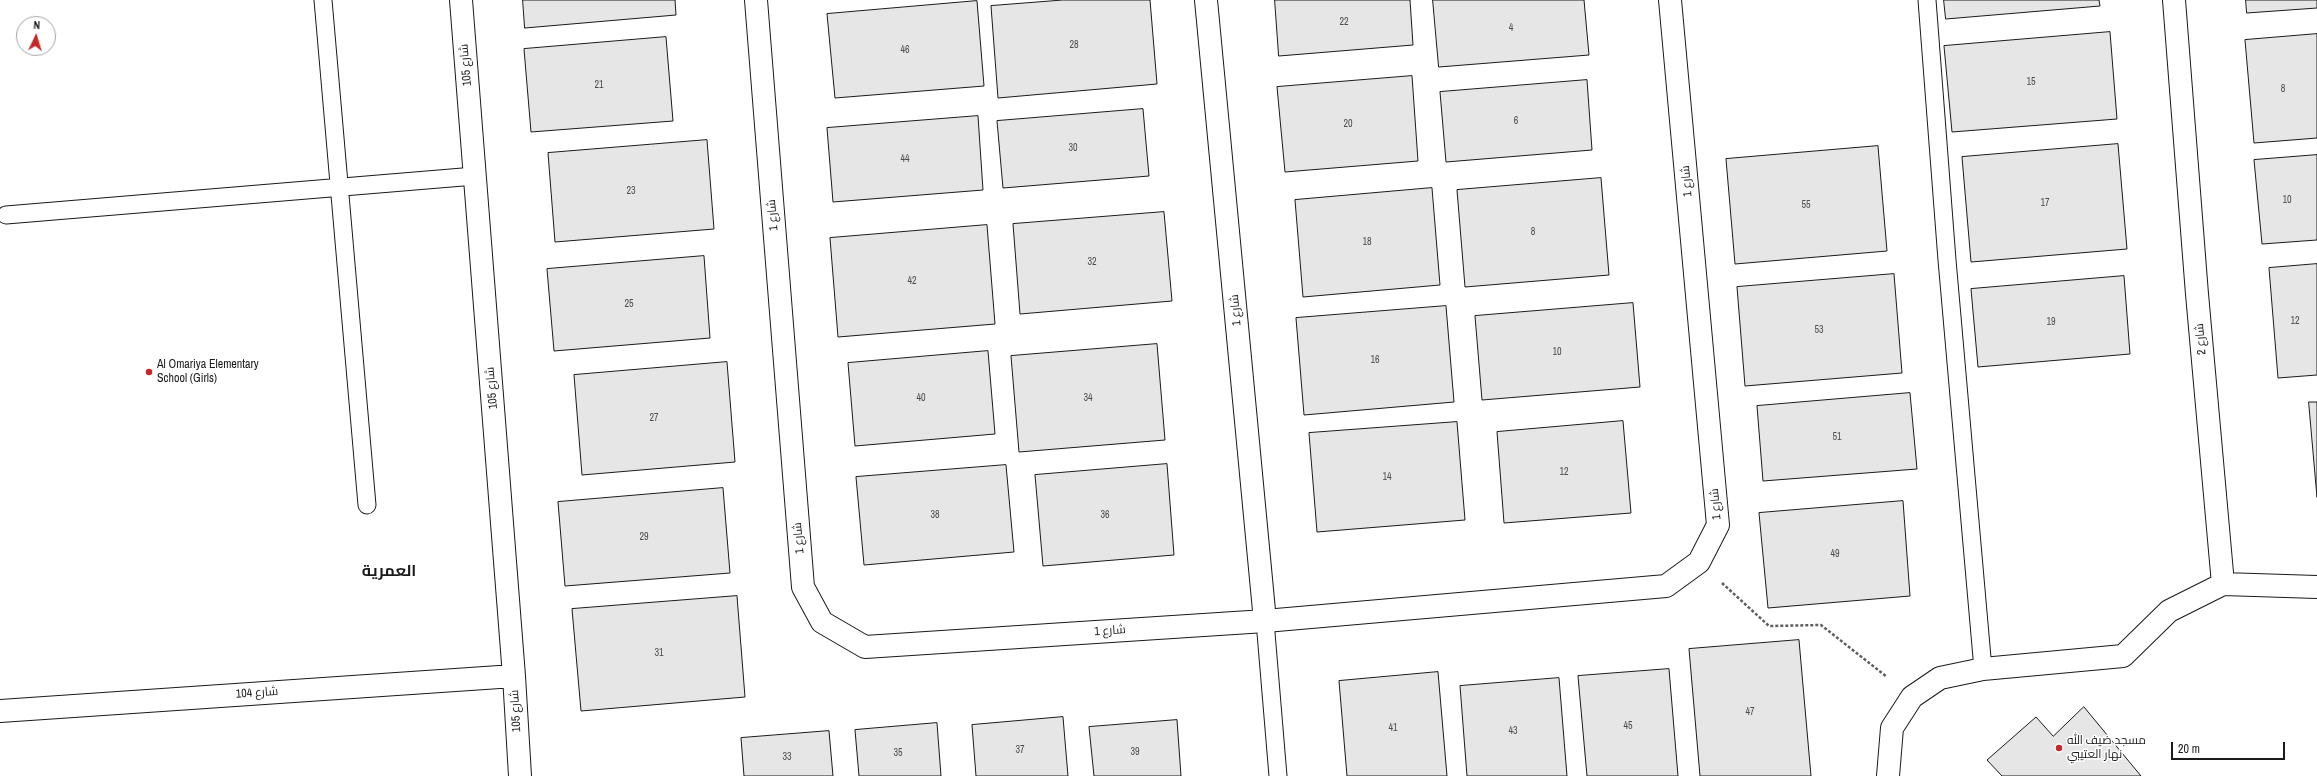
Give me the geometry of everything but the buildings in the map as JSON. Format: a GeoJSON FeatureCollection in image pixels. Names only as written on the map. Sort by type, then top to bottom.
{"type":"FeatureCollection","features":[{"type":"Feature","properties":{"kind":"street","name":"شارع 105"},"geometry":{"type":"LineString","coordinates":[[461,0],[514,676],[520,776]]}},
{"type":"Feature","properties":{"kind":"street","name":"شارع 1"},"geometry":{"type":"LineString","coordinates":[[756,0],[803,587],[822,622],[865,647],[1266,621],[1666,586],[1699,562],[1718,525],[1670,0]]}},
{"type":"Feature","properties":{"kind":"street","name":"شارع 1"},"geometry":{"type":"LineString","coordinates":[[1206,0],[1266,621]]}},
{"type":"Feature","properties":{"kind":"street","name":"شارع 2"},"geometry":{"type":"LineString","coordinates":[[2174,0],[2196,286],[2223,584]]}},
{"type":"Feature","properties":{"kind":"street"},"geometry":{"type":"LineString","coordinates":[[1888,776],[1892,728],[1912,697],[1940,678],[1983,669],[2123,656],[2169,611],[2223,584],[2317,587]]}},
{"type":"Feature","properties":{"kind":"street","name":"شارع 104"},"geometry":{"type":"LineString","coordinates":[[0,711],[514,676]]}},
{"type":"Feature","properties":{"kind":"lane"},"geometry":{"type":"LineString","coordinates":[[323,0],[367,505]]}},
{"type":"Feature","properties":{"kind":"lane"},"geometry":{"type":"LineString","coordinates":[[1927,0],[1947,260],[1983,669]]}},
{"type":"Feature","properties":{"kind":"lane"},"geometry":{"type":"LineString","coordinates":[[6,215],[475,176]]}},
{"type":"Feature","properties":{"kind":"lane"},"geometry":{"type":"LineString","coordinates":[[1266,621],[1278,776]]}},
{"type":"Feature","properties":{"kind":"path"},"geometry":{"type":"LineString","coordinates":[[1699,562],[1769,626],[1821,625],[1912,697]]}},
{"type":"Feature","properties":{"kind":"place","name":"Al Omariya Elementary School (Girls)"},"geometry":{"type":"Point","coordinates":[149,372]}},
{"type":"Feature","properties":{"kind":"place","name":"مسجد ضيف الله نهار العتيبي"},"geometry":{"type":"Point","coordinates":[2059,748]}},
{"type":"Feature","properties":{"kind":"district","name":"العمرية"},"geometry":{"type":"Point","coordinates":[389,572]}}]}
